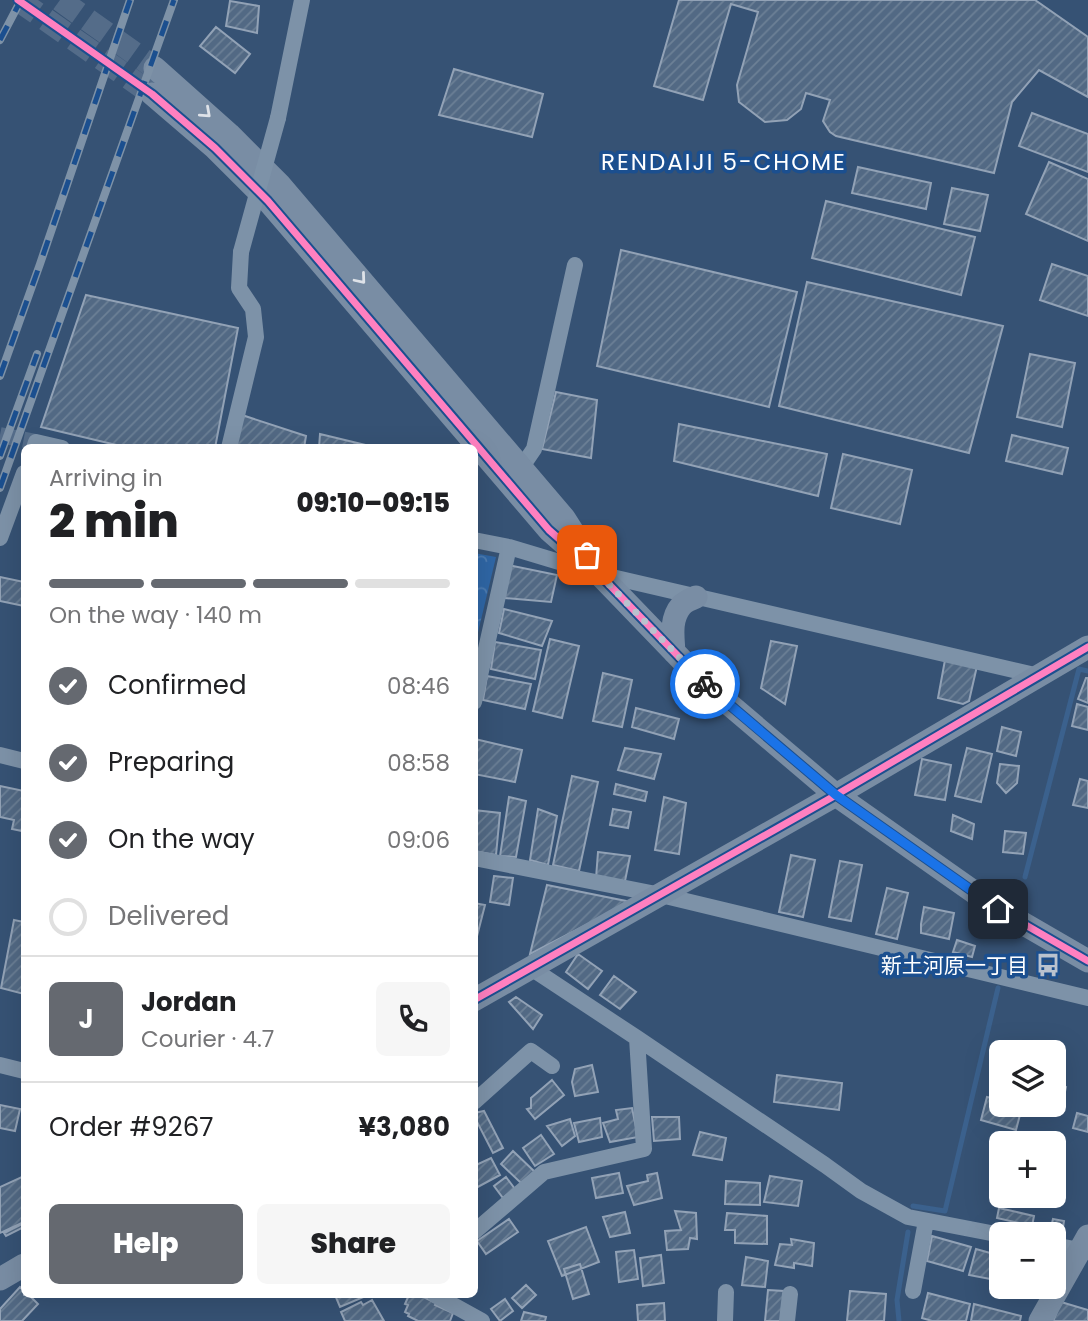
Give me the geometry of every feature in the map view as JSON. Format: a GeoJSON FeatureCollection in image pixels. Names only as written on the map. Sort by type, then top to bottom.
{"type":"FeatureCollection","features":[{"type":"Feature","properties":{"kind":"street"},"geometry":{"type":"LineString","coordinates":[[230,444],[256,337],[253,310],[239,288],[241,252],[278,118],[302,0]]}},
{"type":"Feature","properties":{"kind":"street"},"geometry":{"type":"LineString","coordinates":[[155,68],[229,134],[280,185],[564,518],[599,574]]}},
{"type":"Feature","properties":{"kind":"street"},"geometry":{"type":"LineString","coordinates":[[152,94],[215,148],[268,201],[476,444]]}},
{"type":"Feature","properties":{"kind":"street"},"geometry":{"type":"LineString","coordinates":[[521,468],[534,449],[575,265]]}},
{"type":"Feature","properties":{"kind":"street"},"geometry":{"type":"LineString","coordinates":[[478,447],[549,530],[599,574],[704,683],[836,795],[998,909],[1088,961]]}},
{"type":"Feature","properties":{"kind":"street"},"geometry":{"type":"LineString","coordinates":[[0,538],[21,480]]}},
{"type":"Feature","properties":{"kind":"street"},"geometry":{"type":"LineString","coordinates":[[478,541],[509,547],[599,574],[1039,676]]}},
{"type":"Feature","properties":{"kind":"street"},"geometry":{"type":"LineString","coordinates":[[478,684],[509,547]]}},
{"type":"Feature","properties":{"kind":"street"},"geometry":{"type":"LineString","coordinates":[[674,652],[675,618],[681,605],[696,597]]}},
{"type":"Feature","properties":{"kind":"street"},"geometry":{"type":"LineString","coordinates":[[478,998],[836,795],[1088,647]]}},
{"type":"Feature","properties":{"kind":"street"},"geometry":{"type":"LineString","coordinates":[[0,755],[21,760]]}},
{"type":"Feature","properties":{"kind":"street"},"geometry":{"type":"LineString","coordinates":[[478,859],[661,895],[1088,998]]}},
{"type":"Feature","properties":{"kind":"street"},"geometry":{"type":"LineString","coordinates":[[531,968],[860,1191],[908,1217],[989,1233]]}},
{"type":"Feature","properties":{"kind":"street"},"geometry":{"type":"LineString","coordinates":[[478,1229],[544,1172],[644,1149],[637,1038]]}},
{"type":"Feature","properties":{"kind":"street"},"geometry":{"type":"LineString","coordinates":[[478,1098],[531,1051],[552,1066]]}},
{"type":"Feature","properties":{"kind":"street"},"geometry":{"type":"LineString","coordinates":[[0,1065],[21,1069]]}},
{"type":"Feature","properties":{"kind":"street"},"geometry":{"type":"LineString","coordinates":[[913,1291],[926,1221]]}},
{"type":"Feature","properties":{"kind":"street"},"geometry":{"type":"LineString","coordinates":[[1040,1321],[1085,1246],[1066,1245]]}},
{"type":"Feature","properties":{"kind":"street"},"geometry":{"type":"LineString","coordinates":[[0,1279],[21,1267]]}},
{"type":"Feature","properties":{"kind":"street"},"geometry":{"type":"LineString","coordinates":[[725,1321],[726,1292]]}},
{"type":"Feature","properties":{"kind":"street"},"geometry":{"type":"LineString","coordinates":[[788,1321],[790,1294]]}},
{"type":"Feature","properties":{"kind":"street"},"geometry":{"type":"LineString","coordinates":[[440,1298],[482,1321]]}},
{"type":"Feature","properties":{"kind":"green space"},"geometry":{"type":"Polygon","coordinates":[[[478,554],[496,557],[478,632],[478,554]]]}},
{"type":"Feature","properties":{"kind":"building"},"geometry":{"type":"Polygon","coordinates":[[[679,0],[1035,0],[1088,37],[1088,97],[1039,70],[1012,102],[994,173],[836,136],[823,121],[830,100],[806,93],[801,109],[787,120],[765,122],[739,102],[737,85],[758,12],[731,4],[703,100],[654,86],[679,0]]]}},
{"type":"Feature","properties":{"kind":"building"},"geometry":{"type":"Polygon","coordinates":[[[230,1],[259,6],[257,33],[226,26],[230,1]]]}},
{"type":"Feature","properties":{"kind":"building"},"geometry":{"type":"Polygon","coordinates":[[[216,27],[250,54],[235,73],[200,46],[216,27]]]}},
{"type":"Feature","properties":{"kind":"building"},"geometry":{"type":"Polygon","coordinates":[[[454,69],[543,94],[532,137],[439,115],[454,69]]]}},
{"type":"Feature","properties":{"kind":"building"},"geometry":{"type":"Polygon","coordinates":[[[1032,113],[1088,134],[1088,172],[1019,146],[1032,113]]]}},
{"type":"Feature","properties":{"kind":"building"},"geometry":{"type":"Polygon","coordinates":[[[1049,162],[1088,179],[1088,241],[1026,214],[1049,162]]]}},
{"type":"Feature","properties":{"kind":"building"},"geometry":{"type":"Polygon","coordinates":[[[858,167],[931,183],[926,209],[852,193],[858,167]]]}},
{"type":"Feature","properties":{"kind":"building"},"geometry":{"type":"Polygon","coordinates":[[[952,188],[988,195],[980,231],[944,224],[952,188]]]}},
{"type":"Feature","properties":{"kind":"building"},"geometry":{"type":"Polygon","coordinates":[[[826,201],[975,237],[961,295],[812,258],[826,201]]]}},
{"type":"Feature","properties":{"kind":"building"},"geometry":{"type":"Polygon","coordinates":[[[621,250],[797,292],[769,407],[597,366],[621,250]]]}},
{"type":"Feature","properties":{"kind":"building"},"geometry":{"type":"Polygon","coordinates":[[[1052,264],[1088,276],[1088,316],[1040,300],[1052,264]]]}},
{"type":"Feature","properties":{"kind":"building"},"geometry":{"type":"Polygon","coordinates":[[[807,282],[1003,326],[969,453],[779,406],[807,282]]]}},
{"type":"Feature","properties":{"kind":"building"},"geometry":{"type":"Polygon","coordinates":[[[86,295],[238,328],[216,444],[112,444],[41,427],[86,295]]]}},
{"type":"Feature","properties":{"kind":"building"},"geometry":{"type":"Polygon","coordinates":[[[1030,354],[1075,363],[1062,427],[1017,417],[1030,354]]]}},
{"type":"Feature","properties":{"kind":"building"},"geometry":{"type":"Polygon","coordinates":[[[556,392],[597,400],[591,458],[542,449],[556,392]]]}},
{"type":"Feature","properties":{"kind":"building"},"geometry":{"type":"Polygon","coordinates":[[[242,415],[306,436],[305,444],[235,444],[242,415]]]}},
{"type":"Feature","properties":{"kind":"building"},"geometry":{"type":"Polygon","coordinates":[[[679,424],[827,454],[818,496],[674,461],[679,424]]]}},
{"type":"Feature","properties":{"kind":"building"},"geometry":{"type":"Polygon","coordinates":[[[320,434],[361,444],[319,444],[320,434]]]}},
{"type":"Feature","properties":{"kind":"building"},"geometry":{"type":"Polygon","coordinates":[[[1012,435],[1068,448],[1062,474],[1006,461],[1012,435]]]}},
{"type":"Feature","properties":{"kind":"building"},"geometry":{"type":"Polygon","coordinates":[[[843,454],[912,470],[900,524],[831,508],[843,454]]]}},
{"type":"Feature","properties":{"kind":"building"},"geometry":{"type":"Polygon","coordinates":[[[508,565],[557,575],[551,602],[505,598],[508,565]]]}},
{"type":"Feature","properties":{"kind":"building"},"geometry":{"type":"Polygon","coordinates":[[[0,577],[21,581],[21,605],[0,601],[0,577]]]}},
{"type":"Feature","properties":{"kind":"building"},"geometry":{"type":"Polygon","coordinates":[[[504,609],[552,621],[542,646],[499,633],[504,609]]]}},
{"type":"Feature","properties":{"kind":"building"},"geometry":{"type":"Polygon","coordinates":[[[550,639],[579,646],[562,718],[533,711],[550,639]]]}},
{"type":"Feature","properties":{"kind":"building"},"geometry":{"type":"Polygon","coordinates":[[[771,641],[797,646],[785,704],[761,688],[771,641]]]}},
{"type":"Feature","properties":{"kind":"building"},"geometry":{"type":"Polygon","coordinates":[[[495,642],[541,650],[535,679],[491,669],[495,642]]]}},
{"type":"Feature","properties":{"kind":"building"},"geometry":{"type":"Polygon","coordinates":[[[945,660],[977,666],[969,701],[963,704],[938,698],[945,660]]]}},
{"type":"Feature","properties":{"kind":"building"},"geometry":{"type":"Polygon","coordinates":[[[603,673],[632,680],[622,727],[593,721],[603,673]]]}},
{"type":"Feature","properties":{"kind":"building"},"geometry":{"type":"Polygon","coordinates":[[[487,676],[531,684],[525,709],[483,700],[487,676]]]}},
{"type":"Feature","properties":{"kind":"building"},"geometry":{"type":"Polygon","coordinates":[[[1088,678],[1088,703],[1078,699],[1088,678]]]}},
{"type":"Feature","properties":{"kind":"building"},"geometry":{"type":"Polygon","coordinates":[[[1077,704],[1088,707],[1088,730],[1072,726],[1077,704]]]}},
{"type":"Feature","properties":{"kind":"building"},"geometry":{"type":"Polygon","coordinates":[[[636,708],[679,719],[674,739],[632,727],[636,708]]]}},
{"type":"Feature","properties":{"kind":"building"},"geometry":{"type":"Polygon","coordinates":[[[1002,727],[1021,732],[1016,756],[997,751],[1002,727]]]}},
{"type":"Feature","properties":{"kind":"building"},"geometry":{"type":"Polygon","coordinates":[[[478,740],[522,750],[515,782],[478,775],[478,740]]]}},
{"type":"Feature","properties":{"kind":"building"},"geometry":{"type":"Polygon","coordinates":[[[625,748],[661,754],[654,779],[618,770],[625,748]]]}},
{"type":"Feature","properties":{"kind":"building"},"geometry":{"type":"Polygon","coordinates":[[[967,748],[992,754],[981,802],[955,796],[967,748]]]}},
{"type":"Feature","properties":{"kind":"building"},"geometry":{"type":"Polygon","coordinates":[[[922,759],[951,765],[945,800],[915,795],[922,759]]]}},
{"type":"Feature","properties":{"kind":"building"},"geometry":{"type":"Polygon","coordinates":[[[1000,764],[1019,766],[1017,783],[1006,793],[997,783],[1000,764]]]}},
{"type":"Feature","properties":{"kind":"building"},"geometry":{"type":"Polygon","coordinates":[[[572,776],[598,782],[579,871],[553,865],[572,776]]]}},
{"type":"Feature","properties":{"kind":"building"},"geometry":{"type":"Polygon","coordinates":[[[1080,779],[1088,781],[1088,808],[1073,805],[1080,779]]]}},
{"type":"Feature","properties":{"kind":"building"},"geometry":{"type":"Polygon","coordinates":[[[616,784],[647,792],[645,801],[614,794],[616,784]]]}},
{"type":"Feature","properties":{"kind":"building"},"geometry":{"type":"Polygon","coordinates":[[[0,786],[21,790],[21,831],[12,829],[14,820],[0,817],[0,786]]]}},
{"type":"Feature","properties":{"kind":"building"},"geometry":{"type":"Polygon","coordinates":[[[509,797],[526,801],[516,857],[500,856],[509,797]]]}},
{"type":"Feature","properties":{"kind":"building"},"geometry":{"type":"Polygon","coordinates":[[[664,797],[686,803],[679,854],[655,850],[664,797]]]}},
{"type":"Feature","properties":{"kind":"building"},"geometry":{"type":"Polygon","coordinates":[[[538,809],[557,816],[548,865],[530,860],[538,809]]]}},
{"type":"Feature","properties":{"kind":"building"},"geometry":{"type":"Polygon","coordinates":[[[613,809],[631,812],[628,828],[610,825],[613,809]]]}},
{"type":"Feature","properties":{"kind":"building"},"geometry":{"type":"Polygon","coordinates":[[[478,810],[500,813],[496,855],[478,852],[478,810]]]}},
{"type":"Feature","properties":{"kind":"building"},"geometry":{"type":"Polygon","coordinates":[[[953,815],[974,824],[972,839],[951,831],[953,815]]]}},
{"type":"Feature","properties":{"kind":"building"},"geometry":{"type":"Polygon","coordinates":[[[1005,831],[1026,833],[1023,854],[1003,852],[1005,831]]]}},
{"type":"Feature","properties":{"kind":"building"},"geometry":{"type":"Polygon","coordinates":[[[598,852],[630,856],[625,881],[596,878],[598,852]]]}},
{"type":"Feature","properties":{"kind":"building"},"geometry":{"type":"Polygon","coordinates":[[[791,855],[815,860],[803,917],[779,912],[791,855]]]}},
{"type":"Feature","properties":{"kind":"building"},"geometry":{"type":"Polygon","coordinates":[[[840,861],[862,865],[851,921],[829,917],[840,861]]]}},
{"type":"Feature","properties":{"kind":"building"},"geometry":{"type":"Polygon","coordinates":[[[494,876],[513,878],[509,905],[490,902],[494,876]]]}},
{"type":"Feature","properties":{"kind":"building"},"geometry":{"type":"Polygon","coordinates":[[[547,885],[631,902],[530,954],[547,885]]]}},
{"type":"Feature","properties":{"kind":"building"},"geometry":{"type":"Polygon","coordinates":[[[887,888],[908,893],[897,939],[876,934],[887,888]]]}},
{"type":"Feature","properties":{"kind":"building"},"geometry":{"type":"Polygon","coordinates":[[[478,904],[485,905],[478,932],[478,904]]]}},
{"type":"Feature","properties":{"kind":"building"},"geometry":{"type":"Polygon","coordinates":[[[924,907],[954,913],[949,939],[921,933],[924,907]]]}},
{"type":"Feature","properties":{"kind":"building"},"geometry":{"type":"Polygon","coordinates":[[[14,920],[21,921],[21,993],[1,988],[14,920]]]}},
{"type":"Feature","properties":{"kind":"building"},"geometry":{"type":"Polygon","coordinates":[[[957,940],[975,946],[972,957],[953,952],[957,940]]]}},
{"type":"Feature","properties":{"kind":"building"},"geometry":{"type":"Polygon","coordinates":[[[578,954],[602,971],[588,989],[566,972],[578,954]]]}},
{"type":"Feature","properties":{"kind":"building"},"geometry":{"type":"Polygon","coordinates":[[[614,976],[636,992],[620,1009],[600,995],[614,976]]]}},
{"type":"Feature","properties":{"kind":"building"},"geometry":{"type":"Polygon","coordinates":[[[516,997],[542,1015],[533,1029],[509,1002],[516,997]]]}},
{"type":"Feature","properties":{"kind":"building"},"geometry":{"type":"Polygon","coordinates":[[[592,1065],[598,1092],[575,1096],[572,1082],[575,1069],[592,1065]]]}},
{"type":"Feature","properties":{"kind":"building"},"geometry":{"type":"Polygon","coordinates":[[[777,1075],[842,1083],[839,1110],[774,1102],[777,1075]]]}},
{"type":"Feature","properties":{"kind":"building"},"geometry":{"type":"Polygon","coordinates":[[[552,1080],[564,1095],[535,1119],[527,1109],[531,1108],[531,1098],[552,1080]]]}},
{"type":"Feature","properties":{"kind":"building"},"geometry":{"type":"Polygon","coordinates":[[[987,1097],[989,1117],[1019,1117],[1016,1130],[981,1120],[987,1097]]]}},
{"type":"Feature","properties":{"kind":"building"},"geometry":{"type":"Polygon","coordinates":[[[0,1105],[20,1109],[15,1131],[0,1128],[0,1105]]]}},
{"type":"Feature","properties":{"kind":"building"},"geometry":{"type":"Polygon","coordinates":[[[632,1108],[638,1137],[610,1142],[603,1123],[618,1119],[616,1110],[632,1108]]]}},
{"type":"Feature","properties":{"kind":"building"},"geometry":{"type":"Polygon","coordinates":[[[484,1111],[503,1148],[493,1153],[478,1124],[478,1112],[484,1111]]]}},
{"type":"Feature","properties":{"kind":"building"},"geometry":{"type":"Polygon","coordinates":[[[1077,1113],[1088,1116],[1088,1132],[1073,1128],[1077,1113]]]}},
{"type":"Feature","properties":{"kind":"building"},"geometry":{"type":"Polygon","coordinates":[[[652,1117],[679,1117],[680,1139],[654,1141],[652,1117]]]}},
{"type":"Feature","properties":{"kind":"building"},"geometry":{"type":"Polygon","coordinates":[[[600,1118],[602,1137],[579,1142],[574,1123],[600,1118]]]}},
{"type":"Feature","properties":{"kind":"building"},"geometry":{"type":"Polygon","coordinates":[[[570,1119],[575,1136],[562,1146],[547,1126],[570,1119]]]}},
{"type":"Feature","properties":{"kind":"building"},"geometry":{"type":"Polygon","coordinates":[[[700,1132],[726,1138],[722,1160],[693,1155],[700,1132]]]}},
{"type":"Feature","properties":{"kind":"building"},"geometry":{"type":"Polygon","coordinates":[[[541,1135],[554,1154],[535,1166],[523,1148],[541,1135]]]}},
{"type":"Feature","properties":{"kind":"building"},"geometry":{"type":"Polygon","coordinates":[[[513,1151],[535,1172],[522,1184],[501,1164],[513,1151]]]}},
{"type":"Feature","properties":{"kind":"building"},"geometry":{"type":"Polygon","coordinates":[[[491,1158],[500,1175],[478,1187],[478,1164],[491,1158]]]}},
{"type":"Feature","properties":{"kind":"building"},"geometry":{"type":"Polygon","coordinates":[[[619,1173],[623,1193],[596,1198],[592,1178],[619,1173]]]}},
{"type":"Feature","properties":{"kind":"building"},"geometry":{"type":"Polygon","coordinates":[[[657,1173],[662,1198],[634,1205],[627,1186],[648,1181],[647,1175],[657,1173]]]}},
{"type":"Feature","properties":{"kind":"building"},"geometry":{"type":"Polygon","coordinates":[[[770,1176],[802,1181],[798,1206],[764,1202],[770,1176]]]}},
{"type":"Feature","properties":{"kind":"building"},"geometry":{"type":"Polygon","coordinates":[[[21,1177],[21,1223],[0,1233],[0,1187],[21,1177]]]}},
{"type":"Feature","properties":{"kind":"building"},"geometry":{"type":"Polygon","coordinates":[[[506,1177],[515,1189],[503,1198],[494,1186],[506,1177]]]}},
{"type":"Feature","properties":{"kind":"building"},"geometry":{"type":"Polygon","coordinates":[[[726,1181],[760,1183],[760,1205],[725,1204],[726,1181]]]}},
{"type":"Feature","properties":{"kind":"building"},"geometry":{"type":"Polygon","coordinates":[[[999,1208],[1034,1216],[1033,1222],[997,1218],[999,1208]]]}},
{"type":"Feature","properties":{"kind":"building"},"geometry":{"type":"Polygon","coordinates":[[[675,1211],[696,1213],[697,1239],[690,1238],[688,1249],[667,1250],[665,1231],[681,1230],[675,1211]]]}},
{"type":"Feature","properties":{"kind":"building"},"geometry":{"type":"Polygon","coordinates":[[[625,1212],[630,1233],[610,1237],[603,1217],[625,1212]]]}},
{"type":"Feature","properties":{"kind":"building"},"geometry":{"type":"Polygon","coordinates":[[[727,1213],[767,1216],[767,1244],[735,1243],[735,1230],[725,1230],[727,1213]]]}},
{"type":"Feature","properties":{"kind":"building"},"geometry":{"type":"Polygon","coordinates":[[[509,1219],[518,1232],[486,1254],[478,1240],[509,1219]]]}},
{"type":"Feature","properties":{"kind":"building"},"geometry":{"type":"Polygon","coordinates":[[[21,1224],[21,1228],[6,1236],[4,1233],[21,1224]]]}},
{"type":"Feature","properties":{"kind":"building"},"geometry":{"type":"Polygon","coordinates":[[[586,1227],[599,1262],[562,1276],[548,1241],[586,1227]]]}},
{"type":"Feature","properties":{"kind":"building"},"geometry":{"type":"Polygon","coordinates":[[[932,1236],[971,1247],[963,1271],[927,1261],[932,1236]]]}},
{"type":"Feature","properties":{"kind":"building"},"geometry":{"type":"Polygon","coordinates":[[[791,1239],[814,1243],[812,1266],[794,1263],[794,1268],[775,1265],[780,1244],[792,1245],[791,1239]]]}},
{"type":"Feature","properties":{"kind":"building"},"geometry":{"type":"Polygon","coordinates":[[[976,1249],[989,1253],[989,1279],[969,1275],[976,1249]]]}},
{"type":"Feature","properties":{"kind":"building"},"geometry":{"type":"Polygon","coordinates":[[[634,1250],[638,1279],[619,1282],[616,1252],[634,1250]]]}},
{"type":"Feature","properties":{"kind":"building"},"geometry":{"type":"Polygon","coordinates":[[[661,1255],[664,1283],[643,1286],[640,1258],[661,1255]]]}},
{"type":"Feature","properties":{"kind":"building"},"geometry":{"type":"Polygon","coordinates":[[[746,1257],[768,1261],[765,1287],[742,1285],[746,1257]]]}},
{"type":"Feature","properties":{"kind":"building"},"geometry":{"type":"Polygon","coordinates":[[[580,1264],[589,1294],[573,1299],[564,1269],[580,1264]]]}},
{"type":"Feature","properties":{"kind":"building"},"geometry":{"type":"Polygon","coordinates":[[[526,1285],[536,1295],[522,1308],[512,1298],[526,1285]]]}},
{"type":"Feature","properties":{"kind":"building"},"geometry":{"type":"Polygon","coordinates":[[[20,1287],[21,1298],[32,1298],[38,1304],[22,1321],[0,1321],[0,1309],[20,1287]]]}},
{"type":"Feature","properties":{"kind":"building"},"geometry":{"type":"Polygon","coordinates":[[[768,1290],[784,1291],[781,1321],[765,1321],[768,1290]]]}},
{"type":"Feature","properties":{"kind":"building"},"geometry":{"type":"Polygon","coordinates":[[[850,1291],[886,1294],[884,1321],[847,1321],[850,1291]]]}},
{"type":"Feature","properties":{"kind":"building"},"geometry":{"type":"Polygon","coordinates":[[[928,1293],[970,1304],[966,1321],[932,1321],[922,1318],[928,1293]]]}},
{"type":"Feature","properties":{"kind":"building"},"geometry":{"type":"Polygon","coordinates":[[[336,1298],[361,1298],[340,1307],[336,1298]]]}},
{"type":"Feature","properties":{"kind":"building"},"geometry":{"type":"Polygon","coordinates":[[[408,1298],[425,1298],[453,1313],[450,1321],[418,1321],[408,1316],[405,1312],[408,1305],[405,1304],[408,1298]]]}},
{"type":"Feature","properties":{"kind":"building"},"geometry":{"type":"Polygon","coordinates":[[[505,1299],[513,1311],[500,1321],[491,1309],[505,1299]]]}},
{"type":"Feature","properties":{"kind":"building"},"geometry":{"type":"Polygon","coordinates":[[[372,1300],[384,1321],[345,1321],[341,1312],[361,1302],[363,1305],[372,1300]]]}},
{"type":"Feature","properties":{"kind":"building"},"geometry":{"type":"Polygon","coordinates":[[[1061,1302],[1088,1310],[1088,1321],[1053,1321],[1061,1302]]]}},
{"type":"Feature","properties":{"kind":"building"},"geometry":{"type":"Polygon","coordinates":[[[664,1303],[665,1321],[638,1321],[637,1305],[664,1303]]]}},
{"type":"Feature","properties":{"kind":"building"},"geometry":{"type":"Polygon","coordinates":[[[974,1304],[1021,1316],[1020,1321],[971,1321],[974,1304]]]}},
{"type":"Feature","properties":{"kind":"building"},"geometry":{"type":"Polygon","coordinates":[[[524,1312],[546,1317],[545,1321],[521,1321],[524,1312]]]}},
{"type":"Feature","properties":{"kind":"waterway"},"geometry":{"type":"LineString","coordinates":[[1025,877],[1079,669],[1088,671]]}},
{"type":"Feature","properties":{"kind":"waterway"},"geometry":{"type":"LineString","coordinates":[[913,1206],[945,1211],[998,988]]}},
{"type":"Feature","properties":{"kind":"waterway"},"geometry":{"type":"LineString","coordinates":[[899,1321],[897,1300],[908,1232]]}},
{"type":"Feature","properties":{"kind":"tunnel"},"geometry":{"type":"LineString","coordinates":[[18,0],[152,94]]}},
{"type":"Feature","properties":{"kind":"tunnel"},"geometry":{"type":"LineString","coordinates":[[60,0],[155,68]]}},
{"type":"Feature","properties":{"kind":"tunnel"},"geometry":{"type":"LineString","coordinates":[[0,435],[36,442]]}},
{"type":"Feature","properties":{"kind":"railway"},"geometry":{"type":"LineString","coordinates":[[0,40],[21,0]]}},
{"type":"Feature","properties":{"kind":"railway"},"geometry":{"type":"LineString","coordinates":[[0,376],[130,0]]}},
{"type":"Feature","properties":{"kind":"railway"},"geometry":{"type":"LineString","coordinates":[[0,488],[174,0]]}},
{"type":"Feature","properties":{"kind":"railway"},"geometry":{"type":"LineString","coordinates":[[0,456],[37,354]]}},
{"type":"Feature","properties":{"kind":"cycle path"},"geometry":{"type":"LineString","coordinates":[[18,0],[152,94],[215,148],[268,201],[476,444]]}},
{"type":"Feature","properties":{"kind":"cycle path"},"geometry":{"type":"LineString","coordinates":[[478,447],[549,530],[599,574],[704,683],[836,795],[998,909],[1088,961]]}},
{"type":"Feature","properties":{"kind":"cycle path"},"geometry":{"type":"LineString","coordinates":[[478,998],[836,795],[1088,647]]}},
{"type":"Feature","properties":{"kind":"way so far"},"geometry":{"type":"LineString","coordinates":[[587,555],[599,574],[705,684]]}},
{"type":"Feature","properties":{"kind":"place","name":"新土河原一丁目"},"geometry":{"type":"Point","coordinates":[1048,965]}},
{"type":"Feature","properties":{"kind":"district","name":"RENDAIJI 5-CHOME"},"geometry":{"type":"Point","coordinates":[724,162]}},
{"type":"Feature","properties":{"kind":"route"},"geometry":{"type":"LineString","coordinates":[[705,684],[836,795],[998,909]]}}]}
